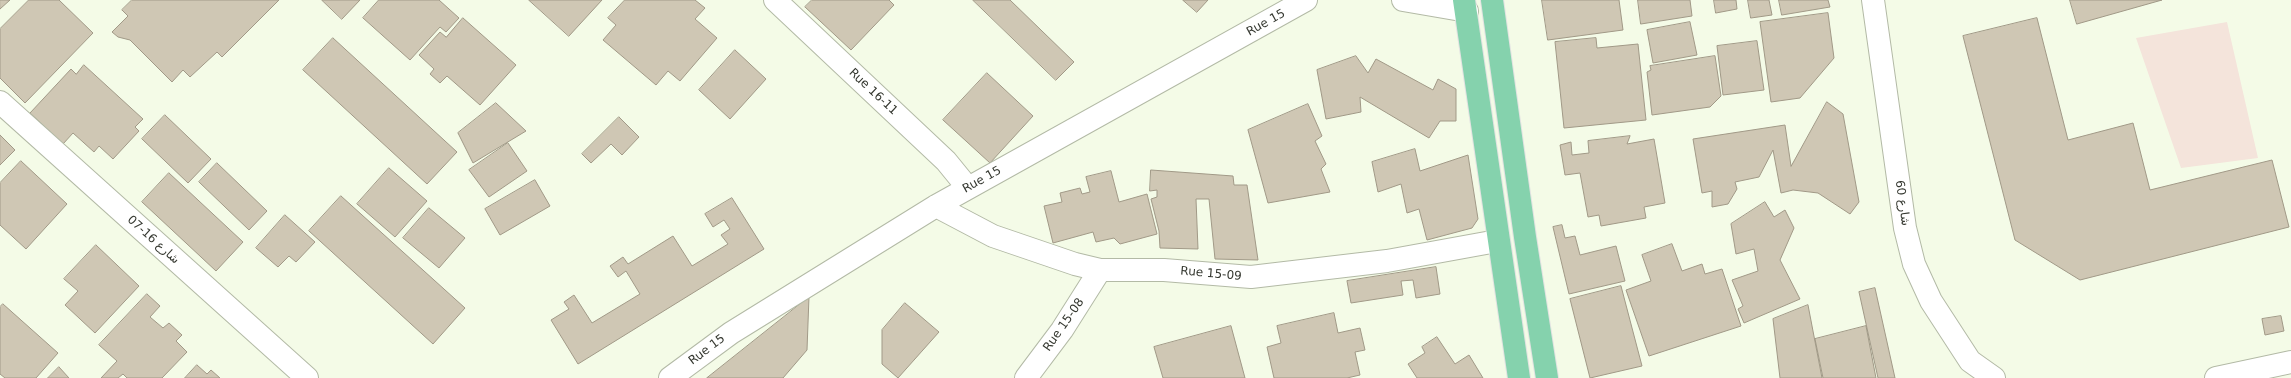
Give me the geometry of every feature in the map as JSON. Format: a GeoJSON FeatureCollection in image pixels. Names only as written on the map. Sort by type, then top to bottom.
{"type":"FeatureCollection","features":[{"type":"Feature","properties":{"kind":"main road"},"geometry":{"type":"LineString","coordinates":[[1492,0],[1524,237],[1547,378]]}},
{"type":"Feature","properties":{"kind":"main road"},"geometry":{"type":"LineString","coordinates":[[1465,6],[1519,378]]}},
{"type":"Feature","properties":{"kind":"street","name":"Rue 16-11"},"geometry":{"type":"LineString","coordinates":[[775,0],[946,161],[968,188]]}},
{"type":"Feature","properties":{"kind":"street","name":"Rue 15"},"geometry":{"type":"LineString","coordinates":[[670,378],[731,333],[936,206],[1306,0]]}},
{"type":"Feature","properties":{"kind":"street"},"geometry":{"type":"LineString","coordinates":[[1403,0],[1465,6]]}},
{"type":"Feature","properties":{"kind":"street","name":"شارع 60"},"geometry":{"type":"LineString","coordinates":[[1876,1],[1905,228],[1914,264],[1931,301],[1970,361],[1994,378]]}},
{"type":"Feature","properties":{"kind":"street","name":"شارع 16-07"},"geometry":{"type":"LineString","coordinates":[[0,102],[307,378]]}},
{"type":"Feature","properties":{"kind":"street","name":"Rue 15-09"},"geometry":{"type":"LineString","coordinates":[[936,206],[993,236],[1074,264],[1100,270],[1164,270],[1250,277],[1387,261],[1498,241]]}},
{"type":"Feature","properties":{"kind":"street","name":"Rue 15-08"},"geometry":{"type":"LineString","coordinates":[[1026,378],[1062,330],[1100,270]]}},
{"type":"Feature","properties":{"kind":"street"},"geometry":{"type":"LineString","coordinates":[[2216,378],[2291,362]]}},
{"type":"Feature","properties":{"kind":"shaded area"},"geometry":{"type":"Polygon","coordinates":[[[2227,22],[2258,158],[2181,168],[2136,38],[2227,22]]]}},
{"type":"Feature","properties":{"kind":"building"},"geometry":{"type":"Polygon","coordinates":[[[0,0],[10,0],[0,9],[0,0]]]}},
{"type":"Feature","properties":{"kind":"building"},"geometry":{"type":"Polygon","coordinates":[[[29,0],[59,0],[93,33],[25,103],[0,78],[0,29],[29,0]]]}},
{"type":"Feature","properties":{"kind":"building"},"geometry":{"type":"Polygon","coordinates":[[[132,0],[279,0],[222,57],[217,52],[190,77],[183,70],[172,82],[130,40],[118,37],[112,32],[128,16],[122,10],[132,0]]]}},
{"type":"Feature","properties":{"kind":"building"},"geometry":{"type":"Polygon","coordinates":[[[322,0],[360,0],[342,19],[322,0]]]}},
{"type":"Feature","properties":{"kind":"building"},"geometry":{"type":"Polygon","coordinates":[[[379,0],[439,0],[459,18],[446,32],[440,27],[410,60],[363,18],[379,0]]]}},
{"type":"Feature","properties":{"kind":"building"},"geometry":{"type":"Polygon","coordinates":[[[529,0],[602,0],[569,36],[529,0]]]}},
{"type":"Feature","properties":{"kind":"building"},"geometry":{"type":"Polygon","coordinates":[[[625,0],[695,0],[705,8],[695,19],[717,38],[680,81],[668,71],[656,85],[603,40],[616,25],[608,18],[625,0]]]}},
{"type":"Feature","properties":{"kind":"building"},"geometry":{"type":"Polygon","coordinates":[[[812,0],[889,0],[894,5],[851,50],[805,7],[812,0]]]}},
{"type":"Feature","properties":{"kind":"building"},"geometry":{"type":"Polygon","coordinates":[[[973,0],[1010,0],[1074,62],[1056,80],[973,0]]]}},
{"type":"Feature","properties":{"kind":"building"},"geometry":{"type":"Polygon","coordinates":[[[1183,0],[1208,0],[1197,12],[1183,0]]]}},
{"type":"Feature","properties":{"kind":"building"},"geometry":{"type":"Polygon","coordinates":[[[1542,0],[1619,0],[1623,30],[1548,40],[1542,0]]]}},
{"type":"Feature","properties":{"kind":"building"},"geometry":{"type":"Polygon","coordinates":[[[1638,0],[1690,0],[1692,16],[1641,24],[1638,0]]]}},
{"type":"Feature","properties":{"kind":"building"},"geometry":{"type":"Polygon","coordinates":[[[1714,0],[1736,0],[1737,9],[1716,13],[1714,0]]]}},
{"type":"Feature","properties":{"kind":"building"},"geometry":{"type":"Polygon","coordinates":[[[1748,0],[1769,0],[1772,15],[1751,18],[1748,0]]]}},
{"type":"Feature","properties":{"kind":"building"},"geometry":{"type":"Polygon","coordinates":[[[1779,0],[1828,0],[1830,7],[1782,15],[1779,0]]]}},
{"type":"Feature","properties":{"kind":"building"},"geometry":{"type":"Polygon","coordinates":[[[2070,0],[2162,0],[2077,24],[2070,0]]]}},
{"type":"Feature","properties":{"kind":"building"},"geometry":{"type":"Polygon","coordinates":[[[1828,13],[1834,58],[1800,98],[1771,102],[1760,22],[1828,13]]]}},
{"type":"Feature","properties":{"kind":"building"},"geometry":{"type":"Polygon","coordinates":[[[463,18],[516,65],[480,105],[447,76],[440,83],[430,74],[434,69],[419,55],[440,32],[446,37],[463,18]]]}},
{"type":"Feature","properties":{"kind":"building"},"geometry":{"type":"Polygon","coordinates":[[[2037,18],[2068,140],[2133,123],[2150,190],[2272,160],[2289,227],[2080,280],[2015,240],[1963,36],[2037,18]]]}},
{"type":"Feature","properties":{"kind":"building"},"geometry":{"type":"Polygon","coordinates":[[[1690,22],[1697,55],[1653,63],[1647,30],[1690,22]]]}},
{"type":"Feature","properties":{"kind":"building"},"geometry":{"type":"Polygon","coordinates":[[[333,38],[457,152],[427,184],[303,70],[333,38]]]}},
{"type":"Feature","properties":{"kind":"building"},"geometry":{"type":"Polygon","coordinates":[[[1596,38],[1597,48],[1638,44],[1646,120],[1564,128],[1555,42],[1596,38]]]}},
{"type":"Feature","properties":{"kind":"building"},"geometry":{"type":"Polygon","coordinates":[[[1757,41],[1764,90],[1723,95],[1717,46],[1757,41]]]}},
{"type":"Feature","properties":{"kind":"building"},"geometry":{"type":"Polygon","coordinates":[[[735,50],[766,79],[730,119],[699,90],[735,50]]]}},
{"type":"Feature","properties":{"kind":"building"},"geometry":{"type":"Polygon","coordinates":[[[1356,56],[1368,73],[1376,59],[1433,90],[1438,79],[1456,89],[1456,121],[1440,121],[1429,138],[1360,97],[1361,112],[1326,119],[1317,70],[1356,56]]]}},
{"type":"Feature","properties":{"kind":"building"},"geometry":{"type":"Polygon","coordinates":[[[1715,56],[1721,96],[1710,107],[1652,115],[1647,72],[1651,70],[1650,66],[1715,56]]]}},
{"type":"Feature","properties":{"kind":"building"},"geometry":{"type":"Polygon","coordinates":[[[84,65],[143,119],[135,127],[139,131],[113,159],[99,146],[94,152],[73,133],[63,144],[30,113],[71,69],[76,74],[84,65]]]}},
{"type":"Feature","properties":{"kind":"building"},"geometry":{"type":"Polygon","coordinates":[[[987,73],[1033,116],[990,163],[943,120],[987,73]]]}},
{"type":"Feature","properties":{"kind":"building"},"geometry":{"type":"Polygon","coordinates":[[[1827,102],[1843,114],[1859,202],[1850,214],[1818,193],[1793,190],[1781,193],[1773,150],[1759,177],[1735,182],[1737,189],[1728,204],[1712,207],[1712,191],[1702,193],[1693,139],[1785,125],[1791,166],[1827,102]]]}},
{"type":"Feature","properties":{"kind":"building"},"geometry":{"type":"Polygon","coordinates":[[[496,103],[526,131],[473,163],[458,133],[496,103]]]}},
{"type":"Feature","properties":{"kind":"building"},"geometry":{"type":"Polygon","coordinates":[[[1308,104],[1322,136],[1315,141],[1326,164],[1321,169],[1330,192],[1268,203],[1248,130],[1308,104]]]}},
{"type":"Feature","properties":{"kind":"building"},"geometry":{"type":"Polygon","coordinates":[[[165,115],[211,159],[188,183],[142,139],[165,115]]]}},
{"type":"Feature","properties":{"kind":"building"},"geometry":{"type":"Polygon","coordinates":[[[619,117],[639,137],[622,155],[611,144],[591,163],[582,154],[619,117]]]}},
{"type":"Feature","properties":{"kind":"building"},"geometry":{"type":"Polygon","coordinates":[[[0,135],[15,150],[0,165],[0,135]]]}},
{"type":"Feature","properties":{"kind":"building"},"geometry":{"type":"Polygon","coordinates":[[[1630,136],[1627,144],[1654,139],[1665,203],[1644,207],[1646,218],[1601,226],[1599,215],[1588,217],[1580,173],[1565,175],[1560,145],[1571,142],[1572,155],[1589,153],[1588,141],[1630,136]]]}},
{"type":"Feature","properties":{"kind":"building"},"geometry":{"type":"Polygon","coordinates":[[[508,143],[527,171],[489,197],[469,170],[508,143]]]}},
{"type":"Feature","properties":{"kind":"building"},"geometry":{"type":"Polygon","coordinates":[[[1415,149],[1420,171],[1468,155],[1478,219],[1472,228],[1427,240],[1419,209],[1407,213],[1401,184],[1378,192],[1372,162],[1415,149]]]}},
{"type":"Feature","properties":{"kind":"building"},"geometry":{"type":"Polygon","coordinates":[[[21,161],[67,204],[26,249],[0,225],[0,183],[21,161]]]}},
{"type":"Feature","properties":{"kind":"building"},"geometry":{"type":"Polygon","coordinates":[[[217,163],[267,211],[249,230],[199,182],[217,163]]]}},
{"type":"Feature","properties":{"kind":"building"},"geometry":{"type":"Polygon","coordinates":[[[389,168],[427,201],[395,237],[357,204],[389,168]]]}},
{"type":"Feature","properties":{"kind":"building"},"geometry":{"type":"Polygon","coordinates":[[[1151,170],[1233,176],[1234,185],[1247,185],[1258,260],[1215,259],[1209,199],[1196,199],[1198,249],[1160,248],[1159,231],[1151,199],[1157,197],[1157,190],[1150,191],[1151,170]]]}},
{"type":"Feature","properties":{"kind":"building"},"geometry":{"type":"Polygon","coordinates":[[[1111,171],[1119,202],[1147,194],[1157,234],[1120,244],[1114,238],[1096,242],[1093,232],[1053,243],[1044,206],[1062,202],[1060,193],[1080,188],[1082,194],[1090,192],[1086,177],[1111,171]]]}},
{"type":"Feature","properties":{"kind":"building"},"geometry":{"type":"Polygon","coordinates":[[[169,173],[243,242],[216,271],[142,202],[169,173]]]}},
{"type":"Feature","properties":{"kind":"building"},"geometry":{"type":"Polygon","coordinates":[[[535,180],[550,206],[500,235],[485,209],[535,180]]]}},
{"type":"Feature","properties":{"kind":"building"},"geometry":{"type":"Polygon","coordinates":[[[341,196],[465,308],[433,344],[309,231],[341,196]]]}},
{"type":"Feature","properties":{"kind":"building"},"geometry":{"type":"Polygon","coordinates":[[[732,198],[764,249],[578,364],[551,320],[569,309],[564,302],[574,295],[592,323],[640,294],[626,271],[618,277],[610,266],[623,257],[628,264],[673,236],[692,266],[728,244],[721,235],[730,229],[724,220],[713,227],[705,214],[732,198]]]}},
{"type":"Feature","properties":{"kind":"building"},"geometry":{"type":"Polygon","coordinates":[[[1765,202],[1774,217],[1785,210],[1794,228],[1780,260],[1800,299],[1744,323],[1738,309],[1743,306],[1732,280],[1758,271],[1754,249],[1736,254],[1731,224],[1765,202]]]}},
{"type":"Feature","properties":{"kind":"building"},"geometry":{"type":"Polygon","coordinates":[[[429,208],[465,238],[439,268],[403,238],[429,208]]]}},
{"type":"Feature","properties":{"kind":"building"},"geometry":{"type":"Polygon","coordinates":[[[285,215],[315,242],[296,262],[289,256],[278,267],[256,248],[285,215]]]}},
{"type":"Feature","properties":{"kind":"building"},"geometry":{"type":"Polygon","coordinates":[[[1562,225],[1565,238],[1575,236],[1580,255],[1616,246],[1625,281],[1569,294],[1553,227],[1562,225]]]}},
{"type":"Feature","properties":{"kind":"building"},"geometry":{"type":"Polygon","coordinates":[[[1672,244],[1682,271],[1702,264],[1705,274],[1722,269],[1741,326],[1649,356],[1626,290],[1651,281],[1642,255],[1672,244]]]}},
{"type":"Feature","properties":{"kind":"building"},"geometry":{"type":"Polygon","coordinates":[[[96,245],[139,286],[95,333],[65,305],[78,291],[64,279],[96,245]]]}},
{"type":"Feature","properties":{"kind":"building"},"geometry":{"type":"Polygon","coordinates":[[[1436,267],[1440,294],[1416,298],[1413,280],[1401,281],[1403,295],[1351,303],[1347,281],[1436,267]]]}},
{"type":"Feature","properties":{"kind":"building"},"geometry":{"type":"Polygon","coordinates":[[[1621,286],[1642,366],[1590,378],[1570,299],[1621,286]]]}},
{"type":"Feature","properties":{"kind":"building"},"geometry":{"type":"Polygon","coordinates":[[[1875,288],[1895,378],[1878,378],[1859,292],[1875,288]]]}},
{"type":"Feature","properties":{"kind":"building"},"geometry":{"type":"Polygon","coordinates":[[[147,294],[160,306],[150,317],[163,328],[169,323],[182,335],[176,341],[187,352],[162,378],[127,378],[123,374],[118,378],[101,378],[117,361],[99,345],[147,294]]]}},
{"type":"Feature","properties":{"kind":"building"},"geometry":{"type":"Polygon","coordinates":[[[809,297],[807,350],[783,378],[707,378],[809,297]]]}},
{"type":"Feature","properties":{"kind":"building"},"geometry":{"type":"Polygon","coordinates":[[[905,303],[939,332],[898,378],[882,364],[882,330],[905,303]]]}},
{"type":"Feature","properties":{"kind":"building"},"geometry":{"type":"Polygon","coordinates":[[[3,304],[58,353],[36,378],[5,378],[0,374],[0,307],[3,304]]]}},
{"type":"Feature","properties":{"kind":"building"},"geometry":{"type":"Polygon","coordinates":[[[1808,305],[1822,378],[1780,378],[1773,319],[1808,305]]]}},
{"type":"Feature","properties":{"kind":"building"},"geometry":{"type":"Polygon","coordinates":[[[1334,313],[1338,333],[1360,328],[1365,350],[1355,352],[1360,375],[1347,378],[1274,378],[1267,347],[1281,343],[1277,326],[1334,313]]]}},
{"type":"Feature","properties":{"kind":"building"},"geometry":{"type":"Polygon","coordinates":[[[2281,316],[2284,331],[2265,335],[2262,319],[2281,316]]]}},
{"type":"Feature","properties":{"kind":"building"},"geometry":{"type":"Polygon","coordinates":[[[1231,326],[1245,378],[1163,378],[1154,347],[1231,326]]]}},
{"type":"Feature","properties":{"kind":"building"},"geometry":{"type":"Polygon","coordinates":[[[1866,326],[1876,378],[1823,378],[1815,339],[1866,326]]]}},
{"type":"Feature","properties":{"kind":"building"},"geometry":{"type":"Polygon","coordinates":[[[1437,337],[1455,364],[1469,355],[1483,378],[1417,378],[1408,364],[1425,353],[1422,347],[1437,337]]]}},
{"type":"Feature","properties":{"kind":"building"},"geometry":{"type":"Polygon","coordinates":[[[197,365],[207,374],[211,370],[220,378],[185,378],[197,365]]]}},
{"type":"Feature","properties":{"kind":"building"},"geometry":{"type":"Polygon","coordinates":[[[59,367],[69,378],[48,378],[59,367]]]}}]}
